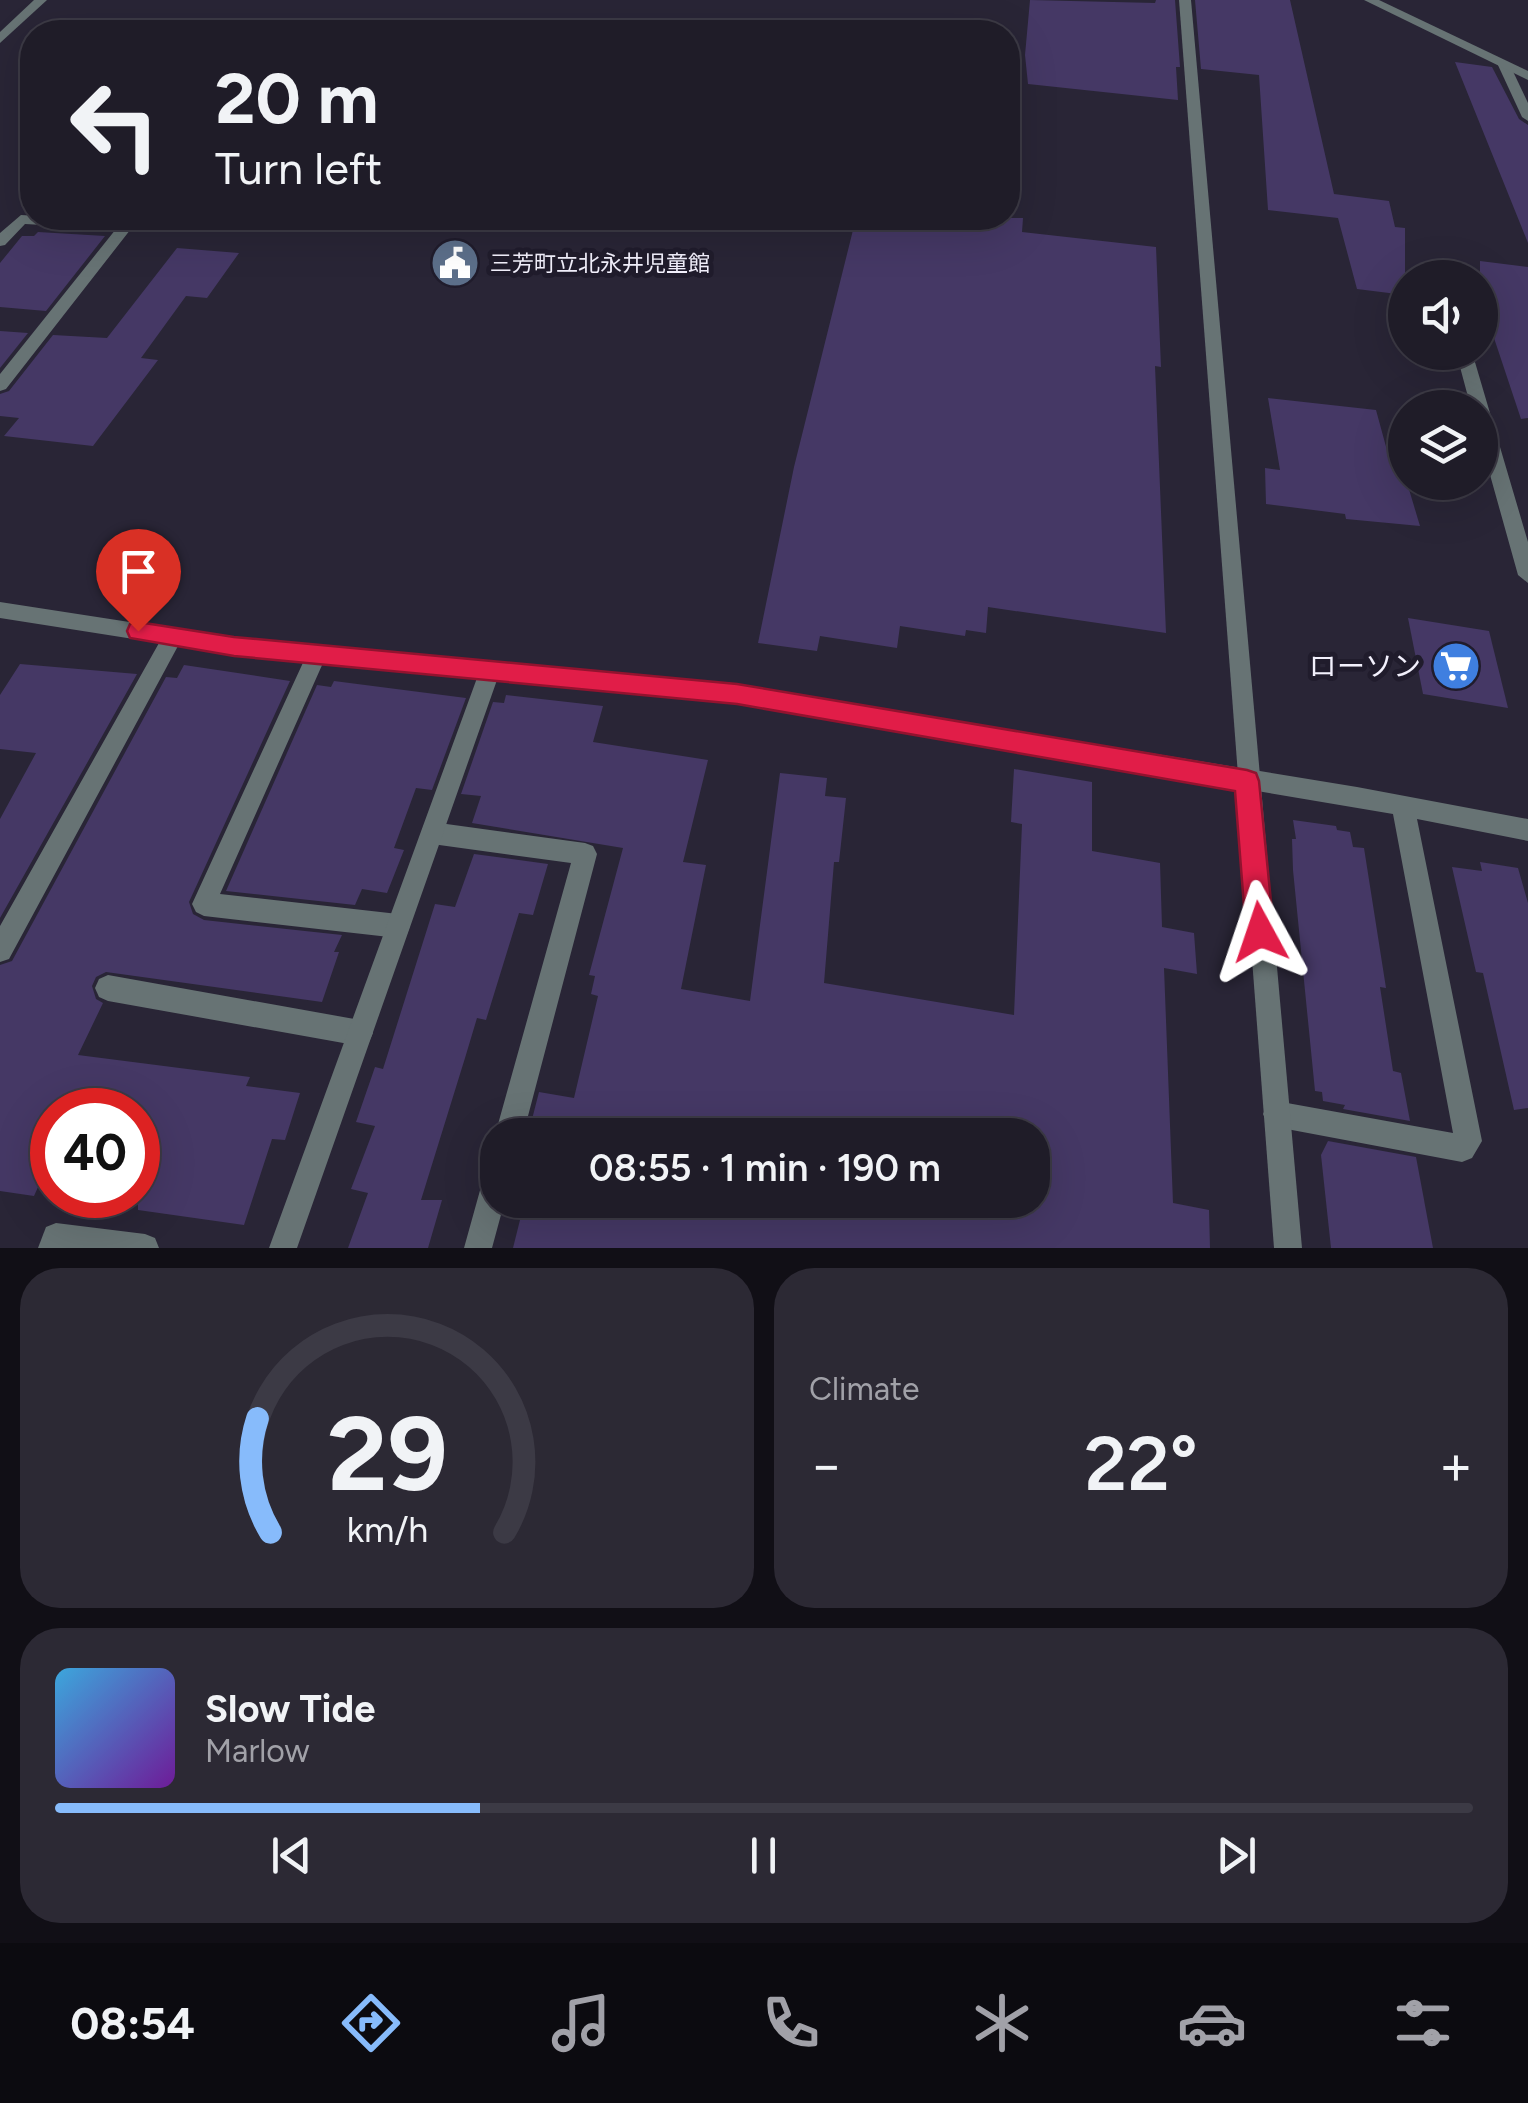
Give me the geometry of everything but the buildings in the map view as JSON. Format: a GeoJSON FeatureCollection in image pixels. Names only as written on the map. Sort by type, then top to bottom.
{"type":"FeatureCollection","features":[{"type":"Feature","properties":{"kind":"street"},"geometry":{"type":"LineString","coordinates":[[0,39],[40,0]]}},
{"type":"Feature","properties":{"kind":"street"},"geometry":{"type":"LineString","coordinates":[[1184,0],[1288,1248]]}},
{"type":"Feature","properties":{"kind":"street"},"geometry":{"type":"LineString","coordinates":[[1370,0],[1528,76]]}},
{"type":"Feature","properties":{"kind":"street"},"geometry":{"type":"LineString","coordinates":[[1503,64],[1528,118]]}},
{"type":"Feature","properties":{"kind":"street"},"geometry":{"type":"LineString","coordinates":[[0,242],[20,220]]}},
{"type":"Feature","properties":{"kind":"street"},"geometry":{"type":"LineString","coordinates":[[0,384],[123,230]]}},
{"type":"Feature","properties":{"kind":"street"},"geometry":{"type":"LineString","coordinates":[[1498,471],[1528,575]]}},
{"type":"Feature","properties":{"kind":"street"},"geometry":{"type":"LineString","coordinates":[[0,610],[317,654],[737,694],[1528,830]]}},
{"type":"Feature","properties":{"kind":"street"},"geometry":{"type":"LineString","coordinates":[[0,950],[173,636]]}},
{"type":"Feature","properties":{"kind":"street"},"geometry":{"type":"LineString","coordinates":[[317,654],[204,904],[398,926]]}},
{"type":"Feature","properties":{"kind":"street"},"geometry":{"type":"LineString","coordinates":[[282,1248],[491,669]]}},
{"type":"Feature","properties":{"kind":"street"},"geometry":{"type":"LineString","coordinates":[[1276,1114],[1462,1148],[1468,1141],[1403,806]]}},
{"type":"Feature","properties":{"kind":"street"},"geometry":{"type":"LineString","coordinates":[[432,834],[585,854],[514,1118]]}},
{"type":"Feature","properties":{"kind":"street"},"geometry":{"type":"LineString","coordinates":[[108,988],[360,1033]]}},
{"type":"Feature","properties":{"kind":"street"},"geometry":{"type":"LineString","coordinates":[[478,1248],[486,1218]]}},
{"type":"Feature","properties":{"kind":"street"},"geometry":{"type":"LineString","coordinates":[[52,1248],[56,1238],[145,1248]]}},
{"type":"Feature","properties":{"kind":"place","name":"三芳町立北永井児童館"},"geometry":{"type":"Point","coordinates":[455,263]}},
{"type":"Feature","properties":{"kind":"place","name":"ローソン"},"geometry":{"type":"Point","coordinates":[1456,666]}},
{"type":"Feature","properties":{"kind":"route"},"geometry":{"type":"LineString","coordinates":[[138,631],[234,646],[737,694],[1247,781],[1260,932]]}}]}
